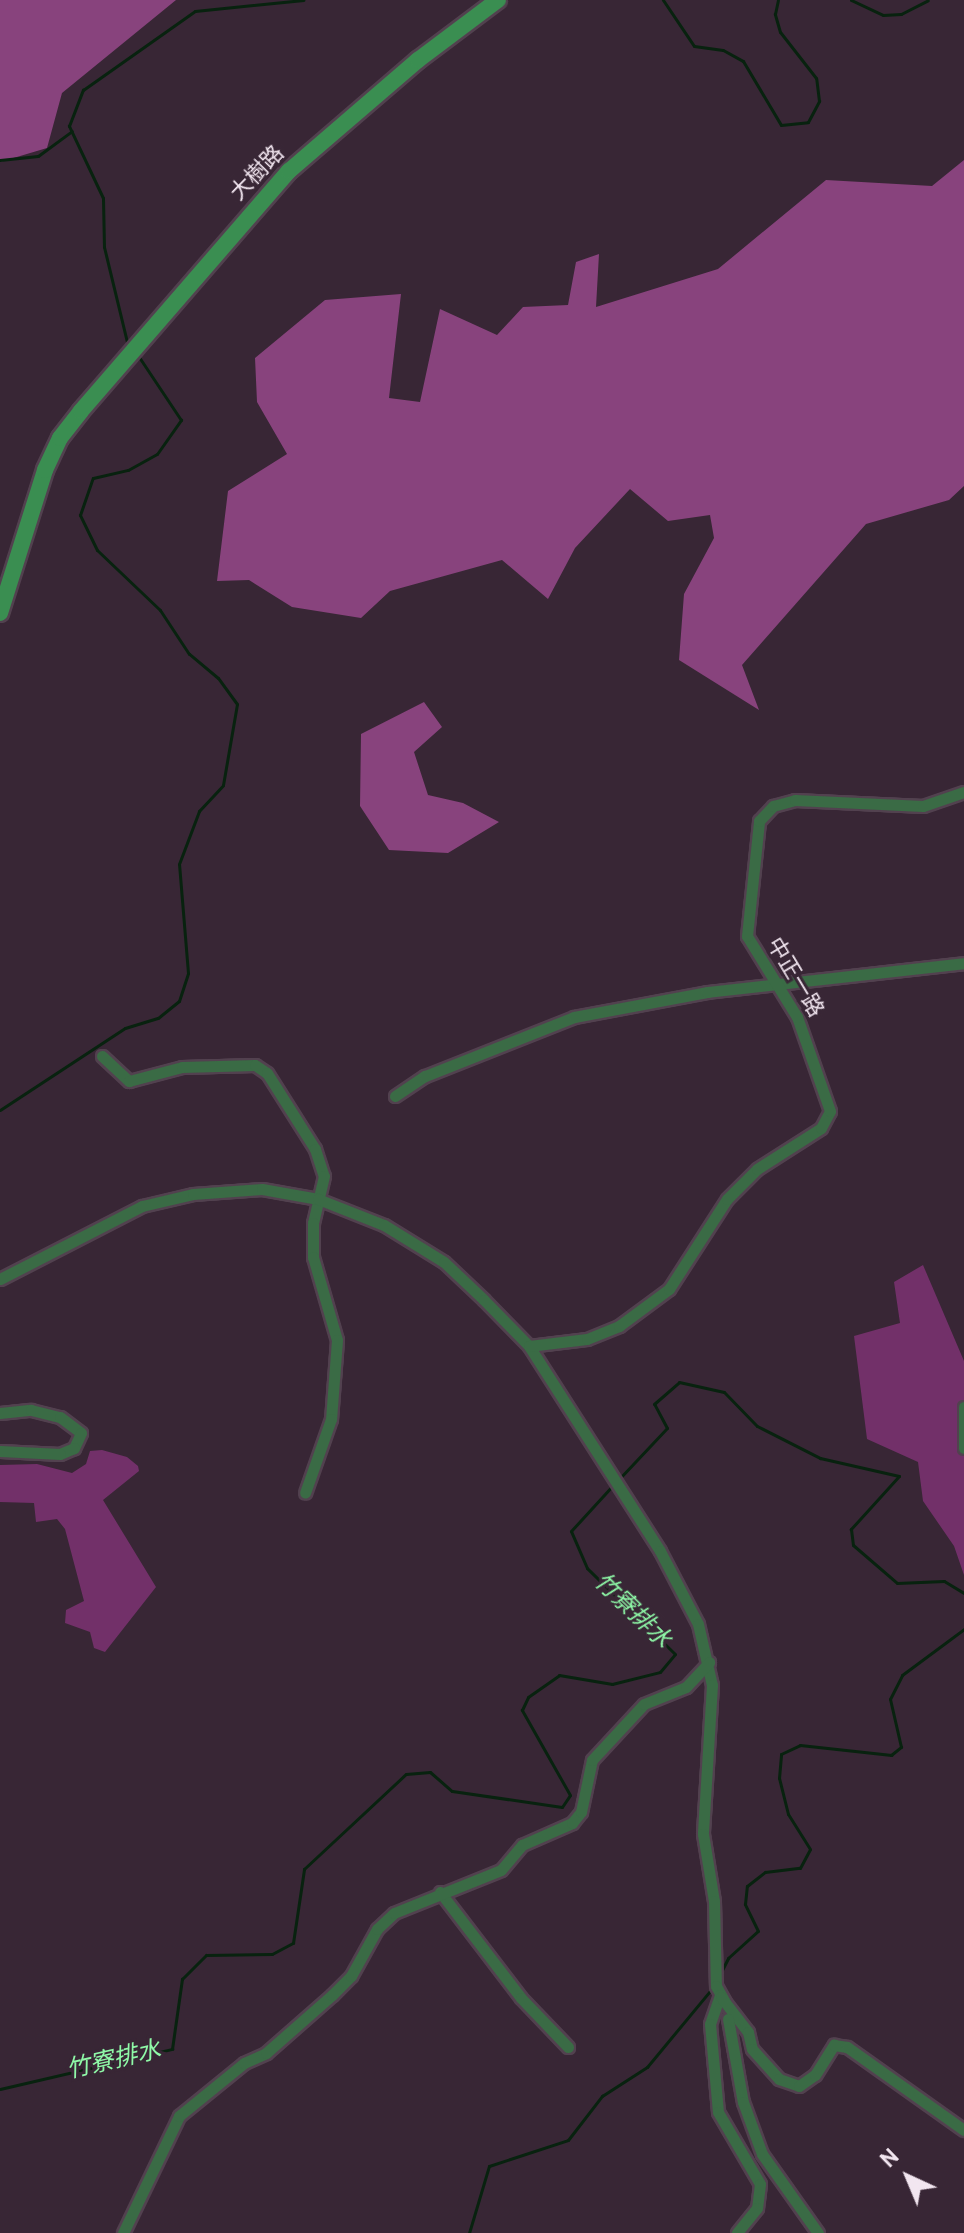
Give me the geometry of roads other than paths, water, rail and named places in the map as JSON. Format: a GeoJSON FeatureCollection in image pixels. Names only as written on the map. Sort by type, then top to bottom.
{"type":"FeatureCollection","features":[{"type":"Feature","properties":{"kind":"street","name":"大樹路"},"geometry":{"type":"LineString","coordinates":[[0,613],[45,470],[60,438],[81,411],[289,171],[418,60],[498,0]]}},
{"type":"Feature","properties":{"kind":"street","name":"中正一路"},"geometry":{"type":"LineString","coordinates":[[529,1346],[587,1339],[619,1326],[669,1289],[727,1199],[757,1169],[821,1128],[830,1111],[811,1047],[747,936],[759,821],[773,806],[795,800],[923,806],[964,792]]}},
{"type":"Feature","properties":{"kind":"street"},"geometry":{"type":"LineString","coordinates":[[395,1096],[425,1076],[574,1017],[776,985],[964,963]]}},
{"type":"Feature","properties":{"kind":"street"},"geometry":{"type":"LineString","coordinates":[[102,1056],[129,1081],[182,1067],[250,1063],[261,1068],[315,1149],[324,1176],[318,1199],[313,1257],[337,1340],[331,1419],[305,1493]]}},
{"type":"Feature","properties":{"kind":"street"},"geometry":{"type":"LineString","coordinates":[[0,1279],[142,1206],[226,1190],[262,1189],[318,1199],[384,1225],[444,1262],[529,1346],[660,1551],[698,1624],[712,1685],[703,1834],[714,1901],[716,1971],[723,2005],[748,2032],[752,2049],[779,2079],[799,2086],[815,2075],[834,2045],[847,2047],[964,2130]]}},
{"type":"Feature","properties":{"kind":"street"},"geometry":{"type":"LineString","coordinates":[[964,1407],[964,1448]]}},
{"type":"Feature","properties":{"kind":"street"},"geometry":{"type":"LineString","coordinates":[[0,1413],[31,1410],[60,1417],[81,1433],[74,1448],[60,1454],[0,1451]]}},
{"type":"Feature","properties":{"kind":"street"},"geometry":{"type":"LineString","coordinates":[[123,2233],[179,2116],[244,2063],[266,2053],[332,1995],[351,1976],[377,1929],[394,1913],[501,1870],[522,1845],[572,1823],[581,1812],[592,1760],[644,1704],[686,1687],[709,1662]]}},
{"type":"Feature","properties":{"kind":"street"},"geometry":{"type":"LineString","coordinates":[[440,1892],[521,1998],[568,2047]]}},
{"type":"Feature","properties":{"kind":"street"},"geometry":{"type":"LineString","coordinates":[[720,1994],[710,2024],[718,2112],[760,2184],[757,2208],[737,2233]]}},
{"type":"Feature","properties":{"kind":"street"},"geometry":{"type":"LineString","coordinates":[[728,2019],[743,2102],[762,2154],[818,2233]]}},
{"type":"Feature","properties":{"kind":"waterway"},"geometry":{"type":"LineString","coordinates":[[127,342],[104,247],[103,198],[69,126],[83,90],[195,11],[303,0]]}},
{"type":"Feature","properties":{"kind":"waterway"},"geometry":{"type":"LineString","coordinates":[[663,0],[694,46],[723,50],[743,61],[781,125],[808,122],[819,101],[816,78],[780,32],[775,14],[778,0]]}},
{"type":"Feature","properties":{"kind":"waterway"},"geometry":{"type":"LineString","coordinates":[[851,0],[883,15],[901,14],[928,0]]}},
{"type":"Feature","properties":{"kind":"waterway"},"geometry":{"type":"LineString","coordinates":[[0,160],[38,156],[72,131]]}},
{"type":"Feature","properties":{"kind":"waterway"},"geometry":{"type":"LineString","coordinates":[[0,1110],[125,1028],[158,1018],[179,1001],[188,973],[179,864],[199,811],[223,785],[237,704],[218,678],[189,654],[160,610],[97,550],[80,515],[93,478],[128,470],[157,454],[181,420],[139,357]]}},
{"type":"Feature","properties":{"kind":"waterway","name":"竹寮排水"},"geometry":{"type":"LineString","coordinates":[[619,1479],[667,1428],[654,1404],[679,1382],[724,1392],[757,1426],[820,1458],[899,1476],[851,1529],[853,1545],[897,1583],[944,1581],[964,1593]]}},
{"type":"Feature","properties":{"kind":"waterway","name":"竹寮排水"},"geometry":{"type":"LineString","coordinates":[[0,2089],[172,2049],[182,1979],[206,1955],[272,1954],[293,1943],[304,1869],[406,1774],[430,1772],[452,1791],[562,1807],[570,1795],[522,1710],[528,1697],[559,1675],[612,1684],[660,1672],[675,1654],[587,1568],[571,1531],[614,1484]]}},
{"type":"Feature","properties":{"kind":"waterway"},"geometry":{"type":"LineString","coordinates":[[721,1972],[728,1958],[758,1931],[745,1904],[747,1886],[765,1872],[800,1868],[810,1849],[788,1814],[779,1778],[781,1754],[800,1745],[891,1755],[901,1747],[890,1699],[902,1675],[964,1629]]}},
{"type":"Feature","properties":{"kind":"waterway"},"geometry":{"type":"LineString","coordinates":[[469,2233],[489,2166],[568,2140],[602,2096],[647,2067],[714,1986]]}}]}
